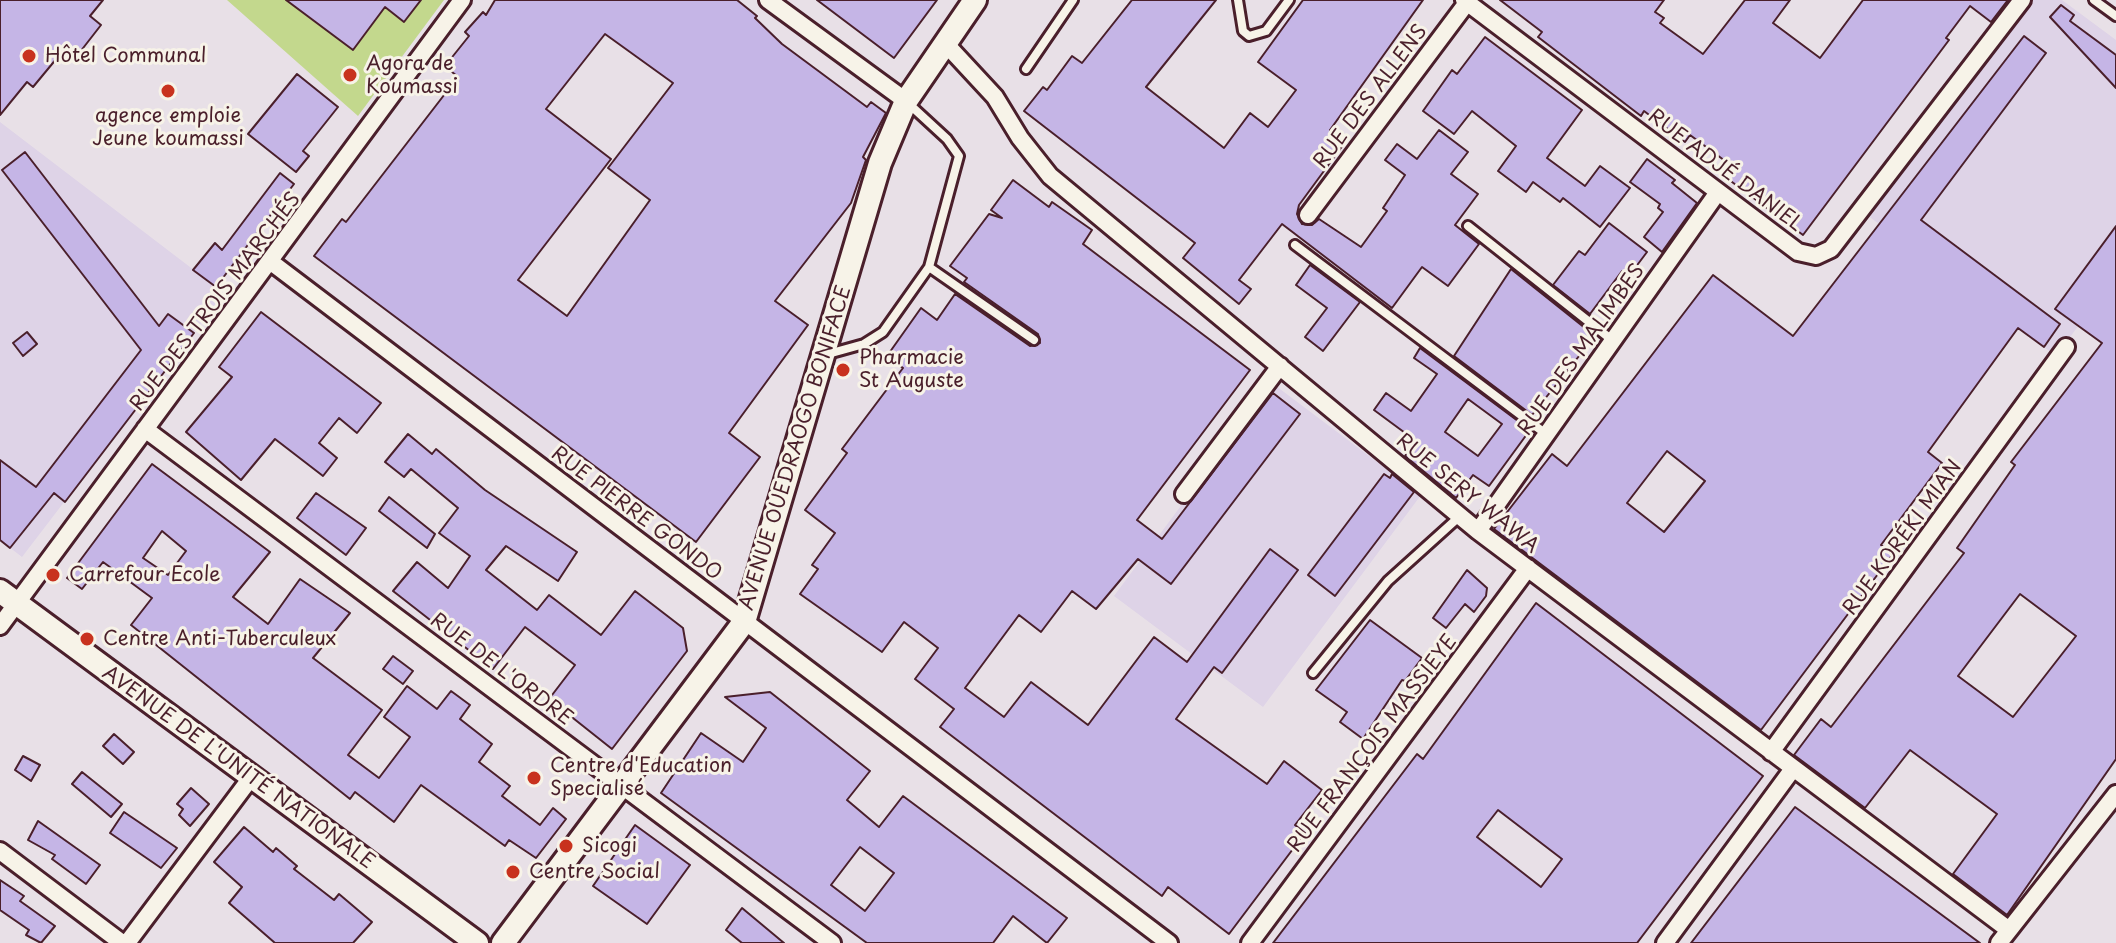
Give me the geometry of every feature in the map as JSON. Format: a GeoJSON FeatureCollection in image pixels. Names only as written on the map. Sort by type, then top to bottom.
{"type":"FeatureCollection","features":[{"type":"Feature","properties":{"kind":"street","name":"RUE DES TROIS MARCHÉS"},"geometry":{"type":"LineString","coordinates":[[0,626],[8,598],[145,429],[462,0]]}},
{"type":"Feature","properties":{"kind":"street"},"geometry":{"type":"LineString","coordinates":[[768,0],[906,101]]}},
{"type":"Feature","properties":{"kind":"street","name":"AVENUE OUEDRAOGO BONIFACE"},"geometry":{"type":"LineString","coordinates":[[503,943],[744,622],[880,163],[906,101],[975,0]]}},
{"type":"Feature","properties":{"kind":"street","name":"RUE ADJÉ DANIEL"},"geometry":{"type":"LineString","coordinates":[[1467,1],[1798,252],[1816,256],[1831,249],[2022,0]]}},
{"type":"Feature","properties":{"kind":"street","name":"RUE DES ALLENS"},"geometry":{"type":"LineString","coordinates":[[1308,215],[1467,1]]}},
{"type":"Feature","properties":{"kind":"street","name":"RUE SERY WAWA"},"geometry":{"type":"LineString","coordinates":[[944,42],[995,97],[1027,148],[1050,176],[1478,531],[1771,752],[2004,937]]}},
{"type":"Feature","properties":{"kind":"street","name":"RUE DES MALIMBES"},"geometry":{"type":"LineString","coordinates":[[1478,531],[1718,192]]}},
{"type":"Feature","properties":{"kind":"street","name":"RUE PIERRE GONDO"},"geometry":{"type":"LineString","coordinates":[[271,262],[1169,943]]}},
{"type":"Feature","properties":{"kind":"street","name":"RUE KORÉKI MIAN"},"geometry":{"type":"LineString","coordinates":[[1771,752],[2066,347]]}},
{"type":"Feature","properties":{"kind":"street"},"geometry":{"type":"LineString","coordinates":[[1184,494],[1280,366]]}},
{"type":"Feature","properties":{"kind":"street","name":"RUE DE L'ORDRE"},"geometry":{"type":"LineString","coordinates":[[145,429],[832,943]]}},
{"type":"Feature","properties":{"kind":"street","name":"RUE FRANÇOIS MASSIEYE"},"geometry":{"type":"LineString","coordinates":[[1250,943],[1528,568]]}},
{"type":"Feature","properties":{"kind":"street","name":"AVENUE DE L'UNITÉ NATIONALE"},"geometry":{"type":"LineString","coordinates":[[8,598],[250,779],[477,943]]}},
{"type":"Feature","properties":{"kind":"street"},"geometry":{"type":"LineString","coordinates":[[1665,943],[1792,770]]}},
{"type":"Feature","properties":{"kind":"street"},"geometry":{"type":"LineString","coordinates":[[0,851],[124,943],[250,779]]}},
{"type":"Feature","properties":{"kind":"street"},"geometry":{"type":"LineString","coordinates":[[2004,937],[2116,794]]}},
{"type":"Feature","properties":{"kind":"lane"},"geometry":{"type":"LineString","coordinates":[[1026,69],[1073,0]]}},
{"type":"Feature","properties":{"kind":"lane"},"geometry":{"type":"LineString","coordinates":[[1238,0],[1243,31],[1249,36],[1266,31],[1289,0]]}},
{"type":"Feature","properties":{"kind":"lane"},"geometry":{"type":"LineString","coordinates":[[2094,0],[2116,16]]}},
{"type":"Feature","properties":{"kind":"lane"},"geometry":{"type":"LineString","coordinates":[[824,355],[864,344],[883,332],[929,267],[959,156],[947,139],[906,101]]}},
{"type":"Feature","properties":{"kind":"lane"},"geometry":{"type":"LineString","coordinates":[[1468,226],[1613,341]]}},
{"type":"Feature","properties":{"kind":"lane"},"geometry":{"type":"LineString","coordinates":[[1295,245],[1547,434]]}},
{"type":"Feature","properties":{"kind":"lane"},"geometry":{"type":"LineString","coordinates":[[929,267],[1034,340]]}},
{"type":"Feature","properties":{"kind":"lane"},"geometry":{"type":"LineString","coordinates":[[1313,673],[1388,581],[1460,516]]}},
{"type":"Feature","properties":{"kind":"shaded area"},"geometry":{"type":"Polygon","coordinates":[[[2026,0],[2062,0],[2116,40],[2116,275],[2056,356],[1867,215],[2026,0]]]}},
{"type":"Feature","properties":{"kind":"shaded area"},"geometry":{"type":"Polygon","coordinates":[[[0,122],[224,293],[22,557],[0,540],[0,122]]]}},
{"type":"Feature","properties":{"kind":"shaded area"},"geometry":{"type":"Polygon","coordinates":[[[1272,383],[1421,495],[1263,707],[1114,596],[1272,383]]]}},
{"type":"Feature","properties":{"kind":"green space","name":"Agora de Koumassi"},"geometry":{"type":"Polygon","coordinates":[[[227,0],[444,0],[358,116],[227,0]]]}},
{"type":"Feature","properties":{"kind":"building","name":"Hôtel Communal"},"geometry":{"type":"Polygon","coordinates":[[[0,0],[103,0],[90,16],[101,25],[73,61],[62,52],[33,87],[27,82],[0,115],[0,0]]]}},
{"type":"Feature","properties":{"kind":"building"},"geometry":{"type":"Polygon","coordinates":[[[286,0],[421,0],[404,22],[385,7],[353,50],[286,0]]]}},
{"type":"Feature","properties":{"kind":"building"},"geometry":{"type":"Polygon","coordinates":[[[495,0],[737,0],[757,16],[755,18],[782,44],[867,107],[871,102],[886,113],[863,157],[866,160],[851,203],[775,301],[808,325],[729,433],[760,457],[696,542],[314,256],[342,219],[346,222],[458,77],[445,66],[469,36],[465,32],[483,12],[486,15],[495,0]],[[605,34],[546,109],[611,159],[518,280],[567,316],[650,200],[608,168],[673,83],[605,34]]]}},
{"type":"Feature","properties":{"kind":"building"},"geometry":{"type":"Polygon","coordinates":[[[817,0],[937,0],[894,58],[817,0]]]}},
{"type":"Feature","properties":{"kind":"building"},"geometry":{"type":"Polygon","coordinates":[[[1132,0],[1216,0],[1146,87],[1224,148],[1250,113],[1268,127],[1296,90],[1258,62],[1303,0],[1423,0],[1330,130],[1346,141],[1299,205],[1297,214],[1302,224],[1312,225],[1319,219],[1361,247],[1387,211],[1383,208],[1405,175],[1385,160],[1397,144],[1417,159],[1439,130],[1468,152],[1451,174],[1478,194],[1455,225],[1479,244],[1448,286],[1422,267],[1392,308],[1282,224],[1239,280],[1251,289],[1239,304],[1183,258],[1195,243],[1024,111],[1043,87],[1047,90],[1072,56],[1082,63],[1132,0]]]}},
{"type":"Feature","properties":{"kind":"building"},"geometry":{"type":"Polygon","coordinates":[[[1500,0],[1664,0],[1655,12],[1664,18],[1660,23],[1703,54],[1745,0],[1790,0],[1773,23],[1820,58],[1863,0],[2008,0],[1991,22],[1970,6],[1946,38],[1949,40],[1803,235],[1728,179],[1736,169],[1690,135],[1685,142],[1644,111],[1641,116],[1538,37],[1542,32],[1500,0]]]}},
{"type":"Feature","properties":{"kind":"building"},"geometry":{"type":"Polygon","coordinates":[[[2061,5],[2074,15],[2070,21],[2116,55],[2116,88],[2050,17],[2061,5]]]}},
{"type":"Feature","properties":{"kind":"building"},"geometry":{"type":"Polygon","coordinates":[[[2024,36],[2046,53],[1921,220],[2060,324],[2044,347],[2018,328],[1928,452],[1942,463],[1881,545],[1893,554],[1761,730],[1494,529],[1552,454],[1567,466],[1713,275],[1793,336],[2024,36]],[[1667,451],[1627,503],[1664,532],[1705,481],[1667,451]]]}},
{"type":"Feature","properties":{"kind":"building"},"geometry":{"type":"Polygon","coordinates":[[[1485,37],[1582,110],[1547,158],[1585,186],[1600,166],[1630,188],[1600,227],[1563,198],[1560,202],[1533,182],[1526,192],[1498,171],[1516,146],[1472,111],[1454,134],[1423,111],[1452,70],[1457,74],[1485,37]]]}},
{"type":"Feature","properties":{"kind":"building"},"geometry":{"type":"Polygon","coordinates":[[[297,74],[338,107],[303,151],[309,156],[296,172],[248,134],[297,74]]]}},
{"type":"Feature","properties":{"kind":"building"},"geometry":{"type":"Polygon","coordinates":[[[25,152],[159,326],[168,314],[194,333],[65,502],[54,493],[10,548],[0,540],[0,460],[36,487],[141,350],[2,170],[25,152]]]}},
{"type":"Feature","properties":{"kind":"building"},"geometry":{"type":"Polygon","coordinates":[[[1647,159],[1675,180],[1672,183],[1697,203],[1662,252],[1644,237],[1663,212],[1658,208],[1660,204],[1630,182],[1647,159]]]}},
{"type":"Feature","properties":{"kind":"building"},"geometry":{"type":"Polygon","coordinates":[[[280,173],[294,184],[216,287],[193,270],[215,243],[222,250],[280,173]]]}},
{"type":"Feature","properties":{"kind":"building"},"geometry":{"type":"Polygon","coordinates":[[[1013,180],[1049,207],[1052,202],[1092,230],[1083,244],[1250,370],[1137,520],[1162,539],[1273,393],[1300,414],[1171,584],[1138,559],[1096,609],[1072,591],[1041,632],[1019,615],[965,688],[1004,717],[1031,682],[1088,725],[1154,637],[1187,662],[1270,549],[1298,570],[1222,673],[1214,667],[1176,719],[1267,784],[1284,761],[1322,790],[1295,825],[1305,833],[1229,934],[1168,887],[1162,896],[940,727],[954,709],[915,679],[938,648],[904,622],[882,652],[800,594],[818,569],[812,565],[835,533],[805,510],[847,453],[842,449],[903,368],[887,356],[921,308],[937,320],[955,294],[1030,346],[1040,343],[1038,334],[964,282],[967,278],[950,266],[989,214],[1002,218],[991,210],[1013,180]]]}},
{"type":"Feature","properties":{"kind":"building"},"geometry":{"type":"Polygon","coordinates":[[[1609,223],[1647,252],[1629,276],[1622,271],[1590,314],[1553,285],[1579,251],[1585,255],[1609,223]]]}},
{"type":"Feature","properties":{"kind":"building"},"geometry":{"type":"Polygon","coordinates":[[[2116,226],[2116,759],[2007,915],[1953,874],[1997,814],[1910,750],[1865,808],[1794,755],[1821,719],[1831,727],[1964,553],[1957,548],[2015,465],[2011,462],[2102,343],[2055,309],[2116,226]],[[2020,594],[1958,676],[2013,717],[2076,636],[2020,594]]]}},
{"type":"Feature","properties":{"kind":"building"},"geometry":{"type":"Polygon","coordinates":[[[1310,265],[1360,302],[1323,351],[1305,337],[1327,308],[1296,285],[1310,265]]]}},
{"type":"Feature","properties":{"kind":"building"},"geometry":{"type":"Polygon","coordinates":[[[1511,269],[1595,336],[1532,415],[1454,356],[1511,269]]]}},
{"type":"Feature","properties":{"kind":"building"},"geometry":{"type":"Polygon","coordinates":[[[261,312],[381,403],[357,433],[339,418],[319,443],[337,458],[323,476],[275,439],[241,480],[186,432],[232,377],[219,367],[261,312]]]}},
{"type":"Feature","properties":{"kind":"building"},"geometry":{"type":"Polygon","coordinates":[[[27,332],[37,344],[23,356],[13,343],[27,332]]]}},
{"type":"Feature","properties":{"kind":"building"},"geometry":{"type":"Polygon","coordinates":[[[1420,348],[1530,430],[1489,486],[1473,475],[1456,498],[1405,456],[1416,441],[1374,410],[1386,393],[1411,411],[1437,374],[1414,358],[1420,348]],[[1468,399],[1445,432],[1478,456],[1502,424],[1468,399]]]}},
{"type":"Feature","properties":{"kind":"building"},"geometry":{"type":"Polygon","coordinates":[[[408,434],[432,454],[436,449],[485,490],[577,552],[558,581],[506,546],[486,570],[537,610],[549,595],[601,635],[635,591],[683,628],[687,651],[612,749],[549,699],[575,665],[525,627],[493,669],[393,591],[417,562],[448,588],[470,556],[439,533],[458,508],[411,469],[404,477],[385,462],[408,434]]]}},
{"type":"Feature","properties":{"kind":"building"},"geometry":{"type":"Polygon","coordinates":[[[152,464],[270,552],[233,597],[268,624],[300,579],[350,613],[313,658],[382,710],[348,755],[379,778],[410,737],[384,717],[407,686],[437,709],[451,691],[470,705],[460,719],[492,744],[479,762],[510,786],[502,796],[540,825],[553,808],[566,819],[536,858],[509,840],[505,846],[421,785],[394,822],[355,792],[350,799],[131,625],[152,598],[103,562],[82,589],[67,578],[152,464]],[[162,531],[143,558],[168,575],[186,551],[162,531]]]}},
{"type":"Feature","properties":{"kind":"building"},"geometry":{"type":"Polygon","coordinates":[[[1384,474],[1390,478],[1392,474],[1414,492],[1335,596],[1308,575],[1384,474]]]}},
{"type":"Feature","properties":{"kind":"building"},"geometry":{"type":"Polygon","coordinates":[[[316,493],[366,528],[346,555],[297,518],[316,493]]]}},
{"type":"Feature","properties":{"kind":"building"},"geometry":{"type":"Polygon","coordinates":[[[389,497],[435,534],[427,548],[379,511],[389,497]]]}},
{"type":"Feature","properties":{"kind":"building"},"geometry":{"type":"Polygon","coordinates":[[[1467,570],[1487,588],[1486,596],[1474,612],[1465,604],[1446,628],[1433,618],[1467,570]]]}},
{"type":"Feature","properties":{"kind":"building"},"geometry":{"type":"Polygon","coordinates":[[[1536,603],[1763,776],[1637,943],[1273,943],[1417,754],[1423,759],[1536,603]],[[1498,810],[1477,837],[1541,887],[1562,859],[1498,810]]]}},
{"type":"Feature","properties":{"kind":"building"},"geometry":{"type":"Polygon","coordinates":[[[1370,620],[1422,658],[1405,681],[1402,680],[1363,739],[1340,722],[1347,712],[1316,690],[1370,620]]]}},
{"type":"Feature","properties":{"kind":"building"},"geometry":{"type":"Polygon","coordinates":[[[393,656],[413,671],[403,684],[383,669],[393,656]]]}},
{"type":"Feature","properties":{"kind":"building"},"geometry":{"type":"Polygon","coordinates":[[[770,692],[870,771],[847,800],[879,827],[903,796],[1067,918],[1047,943],[1013,916],[993,943],[867,943],[661,793],[701,733],[743,762],[766,728],[725,697],[770,692]],[[860,847],[831,885],[865,911],[894,873],[860,847]]]}},
{"type":"Feature","properties":{"kind":"building"},"geometry":{"type":"Polygon","coordinates":[[[114,734],[134,752],[123,764],[103,746],[114,734]]]}},
{"type":"Feature","properties":{"kind":"building"},"geometry":{"type":"Polygon","coordinates":[[[23,756],[40,765],[31,781],[15,770],[23,756]]]}},
{"type":"Feature","properties":{"kind":"building"},"geometry":{"type":"Polygon","coordinates":[[[82,772],[122,804],[111,817],[72,784],[82,772]]]}},
{"type":"Feature","properties":{"kind":"building"},"geometry":{"type":"Polygon","coordinates":[[[191,788],[209,804],[190,826],[179,815],[183,809],[177,804],[191,788]]]}},
{"type":"Feature","properties":{"kind":"building"},"geometry":{"type":"Polygon","coordinates":[[[1795,807],[1980,943],[1691,943],[1795,807]]]}},
{"type":"Feature","properties":{"kind":"building"},"geometry":{"type":"Polygon","coordinates":[[[124,812],[177,848],[161,868],[110,833],[124,812]]]}},
{"type":"Feature","properties":{"kind":"building"},"geometry":{"type":"Polygon","coordinates":[[[38,821],[100,865],[86,884],[52,859],[55,855],[28,840],[38,821]]]}},
{"type":"Feature","properties":{"kind":"building"},"geometry":{"type":"Polygon","coordinates":[[[635,825],[690,865],[647,924],[593,886],[635,825]]]}},
{"type":"Feature","properties":{"kind":"building"},"geometry":{"type":"Polygon","coordinates":[[[244,827],[273,852],[276,848],[297,866],[294,869],[334,900],[339,894],[372,922],[353,943],[275,943],[229,903],[242,887],[214,862],[244,827]]]}},
{"type":"Feature","properties":{"kind":"building"},"geometry":{"type":"Polygon","coordinates":[[[0,880],[24,896],[20,901],[55,926],[41,943],[26,935],[29,930],[0,910],[0,880]]]}},
{"type":"Feature","properties":{"kind":"building"},"geometry":{"type":"Polygon","coordinates":[[[742,908],[784,943],[742,943],[726,930],[742,908]]]}},
{"type":"Feature","properties":{"kind":"place","name":"Hôtel Communal"},"geometry":{"type":"Point","coordinates":[29,56]}},
{"type":"Feature","properties":{"kind":"place","name":"Agora de Koumassi"},"geometry":{"type":"Point","coordinates":[350,75]}},
{"type":"Feature","properties":{"kind":"place","name":"agence emploie Jeune koumassi"},"geometry":{"type":"Point","coordinates":[168,91]}},
{"type":"Feature","properties":{"kind":"place","name":"Pharmacie St Auguste"},"geometry":{"type":"Point","coordinates":[843,370]}},
{"type":"Feature","properties":{"kind":"place","name":"Carrefour Ecole"},"geometry":{"type":"Point","coordinates":[53,575]}},
{"type":"Feature","properties":{"kind":"place","name":"Centre Anti-Tuberculeux"},"geometry":{"type":"Point","coordinates":[87,639]}},
{"type":"Feature","properties":{"kind":"place","name":"Centre d'Education Specialisé"},"geometry":{"type":"Point","coordinates":[534,778]}},
{"type":"Feature","properties":{"kind":"place","name":"Sicogi"},"geometry":{"type":"Point","coordinates":[566,846]}},
{"type":"Feature","properties":{"kind":"place","name":"Centre Social"},"geometry":{"type":"Point","coordinates":[513,872]}}]}
